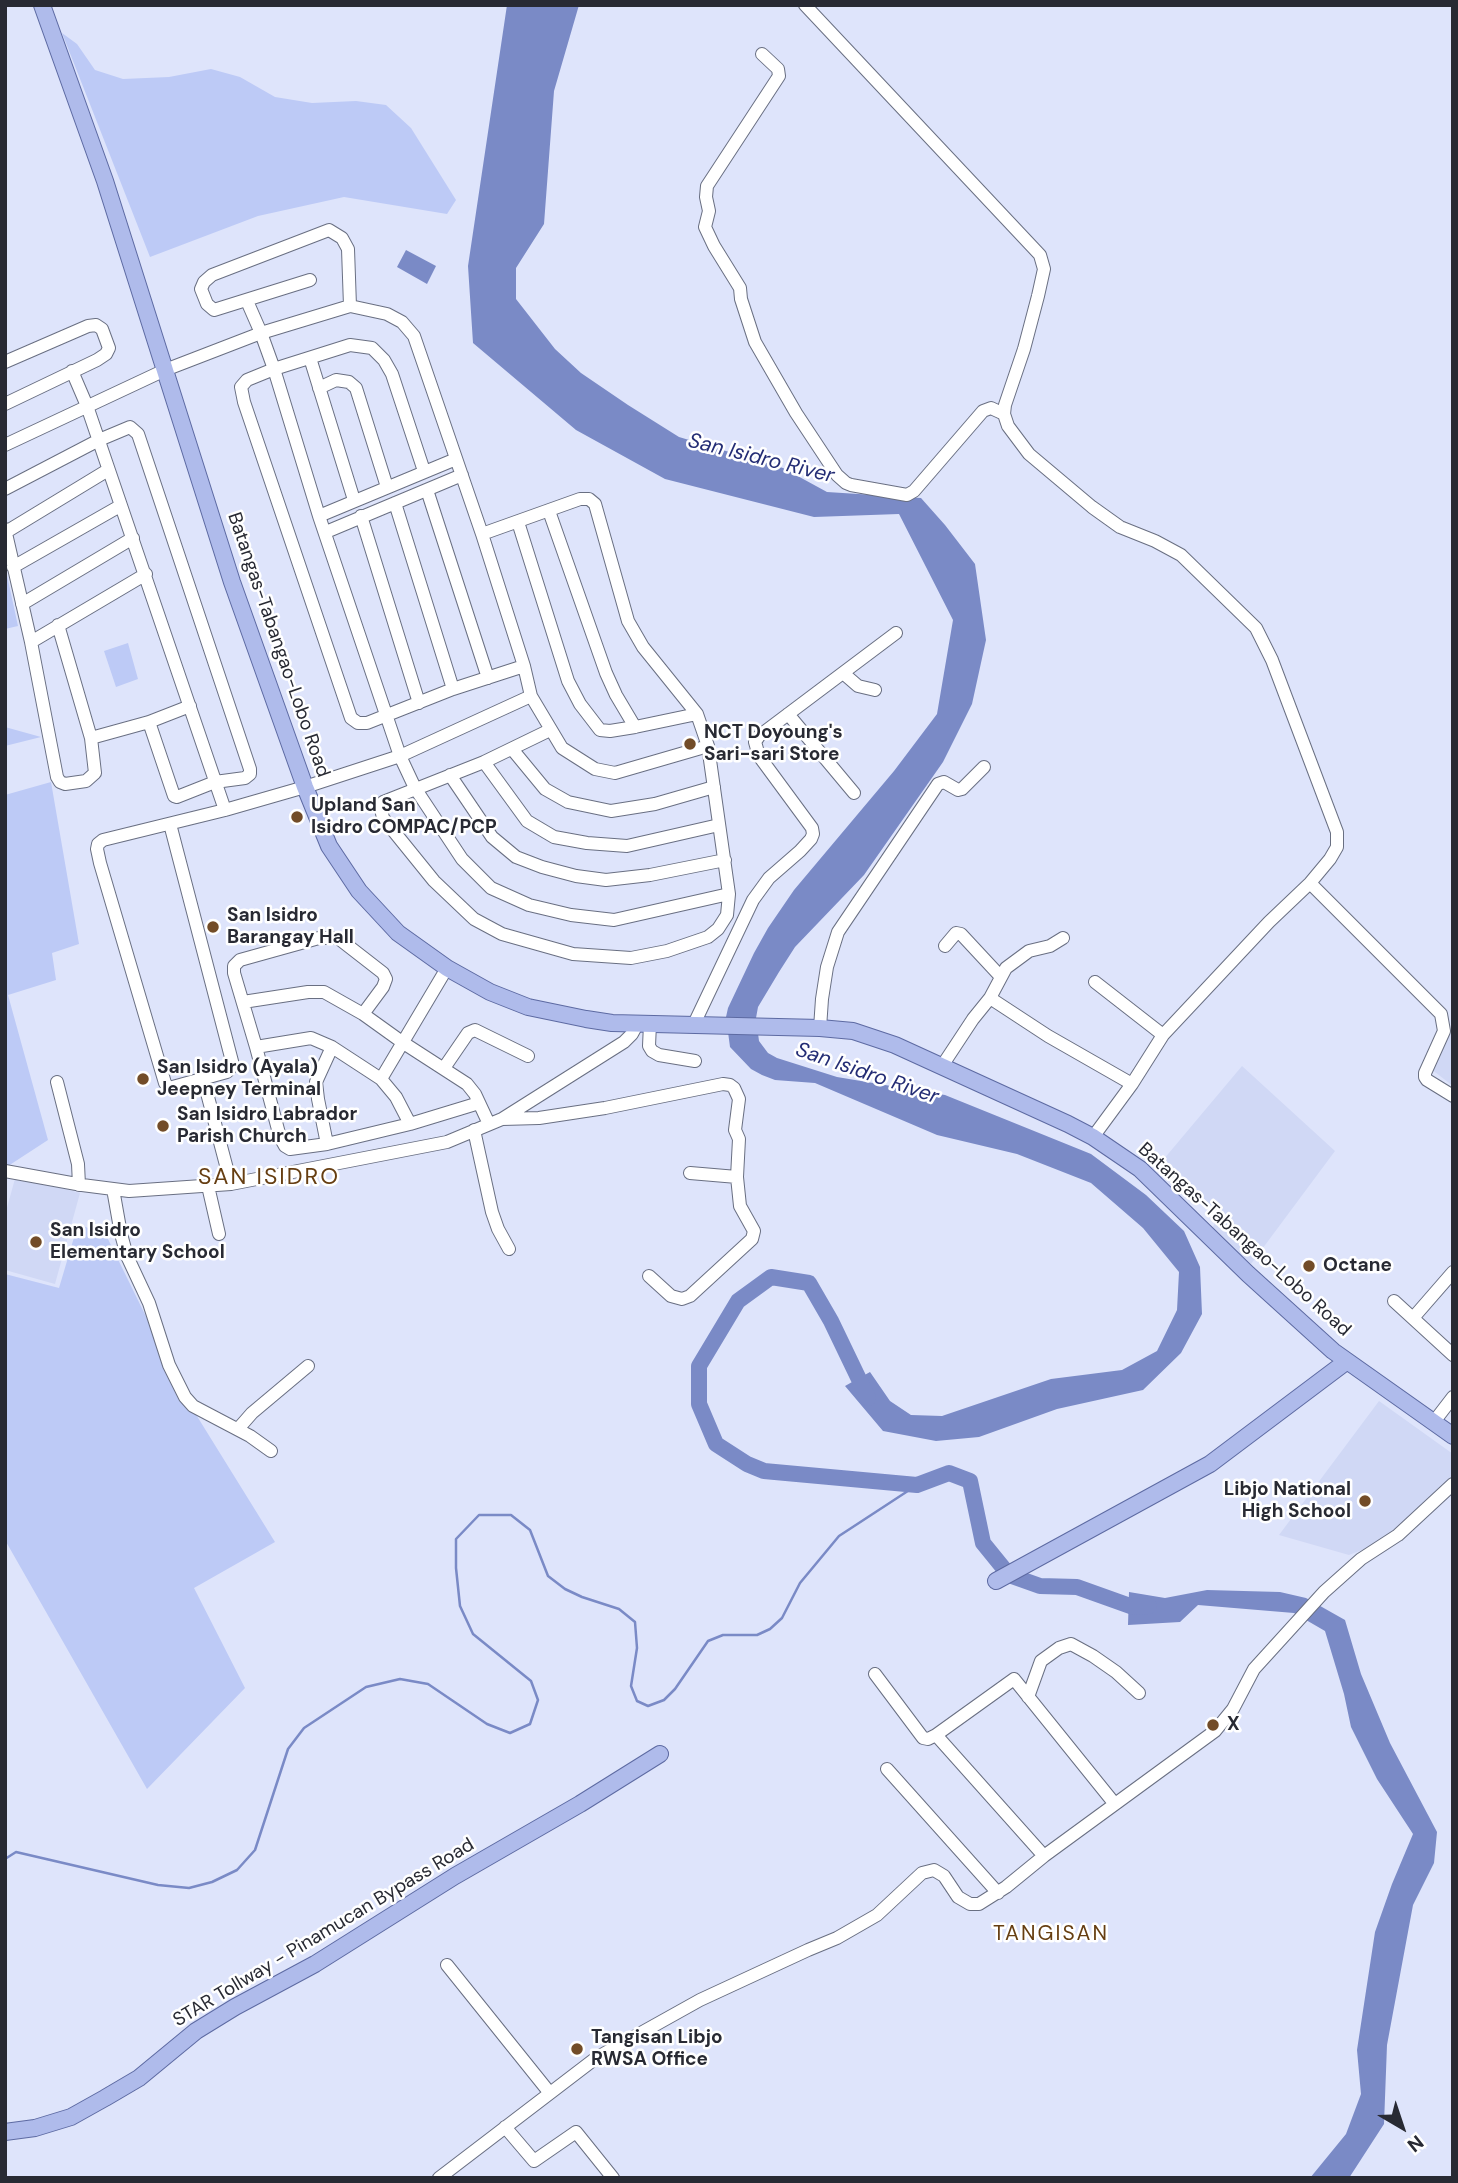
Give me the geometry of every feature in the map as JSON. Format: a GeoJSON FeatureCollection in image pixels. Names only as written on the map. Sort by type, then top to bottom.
{"type":"FeatureCollection","features":[{"type":"Feature","properties":{"kind":"main road","name":"Batangas-Tabangao-Lobo Road"},"geometry":{"type":"LineString","coordinates":[[42,5],[105,181],[232,582],[304,787],[329,846],[359,891],[398,933],[447,968],[491,992],[528,1007],[612,1023],[853,1031],[895,1045],[1093,1137],[1140,1169],[1248,1274],[1333,1351],[1453,1436]]}},
{"type":"Feature","properties":{"kind":"main road"},"geometry":{"type":"LineString","coordinates":[[996,1581],[1210,1464],[1347,1360]]}},
{"type":"Feature","properties":{"kind":"main road","name":"STAR Tollway - Pinamucan Bypass Road"},"geometry":{"type":"LineString","coordinates":[[5,2132],[35,2128],[71,2117],[105,2098],[139,2078],[196,2031],[315,1964],[455,1876],[660,1754]]}},
{"type":"Feature","properties":{"kind":"street"},"geometry":{"type":"LineString","coordinates":[[805,5],[1040,255],[1044,270],[1041,283],[1024,349],[1007,395],[1004,414],[1009,426],[1029,454],[1108,519],[1181,555],[1248,618],[1272,660],[1337,832],[1337,846],[1330,859],[1163,1035],[1132,1084],[1093,1137]]}},
{"type":"Feature","properties":{"kind":"street"},"geometry":{"type":"LineString","coordinates":[[762,54],[778,69],[779,76],[707,186],[709,211],[705,226],[740,288],[755,342],[796,413],[837,475],[846,483],[907,495],[914,491],[983,411],[991,408],[1004,414]]}},
{"type":"Feature","properties":{"kind":"street"},"geometry":{"type":"LineString","coordinates":[[310,280],[247,302],[214,310],[207,304],[201,289],[212,275],[329,230],[342,238],[348,250],[350,306]]}},
{"type":"Feature","properties":{"kind":"street"},"geometry":{"type":"LineString","coordinates":[[247,302],[274,369],[319,516],[400,756],[415,788],[462,859],[491,888],[529,905],[571,915],[614,920],[729,894]]}},
{"type":"Feature","properties":{"kind":"street"},"geometry":{"type":"LineString","coordinates":[[5,445],[165,370],[261,333],[350,306],[387,314],[402,322],[414,335],[482,534],[531,696],[562,748],[595,769],[615,773],[708,746]]}},
{"type":"Feature","properties":{"kind":"street"},"geometry":{"type":"LineString","coordinates":[[5,362],[88,326],[96,325],[102,329],[109,348],[106,355],[97,360],[5,404]]}},
{"type":"Feature","properties":{"kind":"street"},"geometry":{"type":"LineString","coordinates":[[424,471],[393,374],[372,348],[350,345],[274,369],[247,380],[242,387],[244,402],[351,718],[358,723],[367,723],[453,688],[524,666]]}},
{"type":"Feature","properties":{"kind":"street"},"geometry":{"type":"LineString","coordinates":[[310,358],[355,500]]}},
{"type":"Feature","properties":{"kind":"street"},"geometry":{"type":"LineString","coordinates":[[72,371],[87,406],[146,574],[225,810]]}},
{"type":"Feature","properties":{"kind":"street"},"geometry":{"type":"LineString","coordinates":[[319,388],[336,380],[349,382],[356,388],[387,486]]}},
{"type":"Feature","properties":{"kind":"street"},"geometry":{"type":"LineString","coordinates":[[5,489],[99,440],[130,427],[138,434],[250,774],[245,778],[215,782],[174,796],[149,722]]}},
{"type":"Feature","properties":{"kind":"street"},"geometry":{"type":"LineString","coordinates":[[319,516],[456,459]]}},
{"type":"Feature","properties":{"kind":"street"},"geometry":{"type":"LineString","coordinates":[[58,625],[91,738],[95,773],[86,781],[65,784],[57,777],[6,531],[108,470]]}},
{"type":"Feature","properties":{"kind":"street"},"geometry":{"type":"LineString","coordinates":[[326,532],[462,475]]}},
{"type":"Feature","properties":{"kind":"street"},"geometry":{"type":"LineString","coordinates":[[427,490],[488,678]]}},
{"type":"Feature","properties":{"kind":"street"},"geometry":{"type":"LineString","coordinates":[[482,534],[580,499],[589,499],[595,504],[628,621],[643,647],[697,714],[708,746],[729,894],[727,915],[718,929],[708,937],[667,951],[631,958],[573,954],[502,934],[474,919],[434,881],[383,818],[383,802],[484,762],[550,730]]}},
{"type":"Feature","properties":{"kind":"street"},"geometry":{"type":"LineString","coordinates":[[395,503],[453,688]]}},
{"type":"Feature","properties":{"kind":"street"},"geometry":{"type":"LineString","coordinates":[[13,567],[120,506]]}},
{"type":"Feature","properties":{"kind":"street"},"geometry":{"type":"LineString","coordinates":[[549,511],[606,673],[635,727]]}},
{"type":"Feature","properties":{"kind":"street"},"geometry":{"type":"LineString","coordinates":[[361,516],[419,703]]}},
{"type":"Feature","properties":{"kind":"street"},"geometry":{"type":"LineString","coordinates":[[518,522],[568,681],[580,704],[600,730],[610,732],[697,714]]}},
{"type":"Feature","properties":{"kind":"street"},"geometry":{"type":"LineString","coordinates":[[22,604],[133,538]]}},
{"type":"Feature","properties":{"kind":"street"},"geometry":{"type":"LineString","coordinates":[[30,642],[146,574]]}},
{"type":"Feature","properties":{"kind":"street"},"geometry":{"type":"LineString","coordinates":[[694,1024],[753,900],[769,878],[800,851],[813,834],[812,828],[759,756],[755,742],[759,736],[895,632]]}},
{"type":"Feature","properties":{"kind":"street"},"geometry":{"type":"LineString","coordinates":[[843,673],[859,686],[875,690]]}},
{"type":"Feature","properties":{"kind":"street"},"geometry":{"type":"LineString","coordinates":[[170,824],[233,1065],[227,1072],[169,1088],[165,1083],[97,849],[98,844],[103,840],[304,787],[400,756],[531,696]]}},
{"type":"Feature","properties":{"kind":"street"},"geometry":{"type":"LineString","coordinates":[[91,738],[149,722],[190,706]]}},
{"type":"Feature","properties":{"kind":"street"},"geometry":{"type":"LineString","coordinates":[[788,714],[854,793]]}},
{"type":"Feature","properties":{"kind":"street"},"geometry":{"type":"LineString","coordinates":[[512,749],[545,789],[568,802],[611,811],[656,804],[714,787]]}},
{"type":"Feature","properties":{"kind":"street"},"geometry":{"type":"LineString","coordinates":[[484,762],[527,821],[554,837],[627,846],[719,825]]}},
{"type":"Feature","properties":{"kind":"street"},"geometry":{"type":"LineString","coordinates":[[820,1028],[827,967],[838,932],[937,784],[944,782],[958,790],[962,789],[984,767]]}},
{"type":"Feature","properties":{"kind":"street"},"geometry":{"type":"LineString","coordinates":[[450,775],[492,837],[516,857],[541,867],[606,880],[650,875],[725,860]]}},
{"type":"Feature","properties":{"kind":"street"},"geometry":{"type":"LineString","coordinates":[[1310,883],[1441,1014],[1444,1031],[1425,1077],[1453,1096]]}},
{"type":"Feature","properties":{"kind":"street"},"geometry":{"type":"LineString","coordinates":[[944,946],[956,933],[961,934],[1001,977]]}},
{"type":"Feature","properties":{"kind":"street"},"geometry":{"type":"LineString","coordinates":[[363,1014],[383,988],[386,979],[383,973],[338,937],[320,938],[240,960],[234,966],[279,1138],[290,1149],[327,1144],[410,1124],[479,1103]]}},
{"type":"Feature","properties":{"kind":"street"},"geometry":{"type":"LineString","coordinates":[[942,1066],[973,1018],[990,998],[1006,968],[1029,951],[1050,947],[1063,938]]}},
{"type":"Feature","properties":{"kind":"street"},"geometry":{"type":"LineString","coordinates":[[381,1079],[447,968]]}},
{"type":"Feature","properties":{"kind":"street"},"geometry":{"type":"LineString","coordinates":[[1095,982],[1163,1035]]}},
{"type":"Feature","properties":{"kind":"street"},"geometry":{"type":"LineString","coordinates":[[243,1002],[324,992],[363,1014],[467,1084],[495,1121]]}},
{"type":"Feature","properties":{"kind":"street"},"geometry":{"type":"LineString","coordinates":[[990,998],[1048,1036],[1132,1084]]}},
{"type":"Feature","properties":{"kind":"street"},"geometry":{"type":"LineString","coordinates":[[644,1023],[652,1051],[659,1055],[695,1061]]}},
{"type":"Feature","properties":{"kind":"street"},"geometry":{"type":"LineString","coordinates":[[5,1171],[129,1191],[208,1186],[447,1142],[495,1121],[624,1042],[644,1023]]}},
{"type":"Feature","properties":{"kind":"street"},"geometry":{"type":"LineString","coordinates":[[444,1068],[468,1033],[475,1030],[528,1056]]}},
{"type":"Feature","properties":{"kind":"street"},"geometry":{"type":"LineString","coordinates":[[256,1047],[311,1038],[332,1047],[381,1079],[396,1097],[410,1124]]}},
{"type":"Feature","properties":{"kind":"street"},"geometry":{"type":"LineString","coordinates":[[327,1144],[316,1083],[332,1047]]}},
{"type":"Feature","properties":{"kind":"street"},"geometry":{"type":"LineString","coordinates":[[202,1078],[230,1184]]}},
{"type":"Feature","properties":{"kind":"street"},"geometry":{"type":"LineString","coordinates":[[58,1082],[78,1164],[79,1185]]}},
{"type":"Feature","properties":{"kind":"street"},"geometry":{"type":"LineString","coordinates":[[495,1121],[539,1118],[605,1108],[726,1083],[734,1088],[739,1099],[735,1130],[739,1139],[737,1177],[740,1206],[754,1231],[752,1239],[690,1296],[682,1299],[671,1296],[649,1276]]}},
{"type":"Feature","properties":{"kind":"street"},"geometry":{"type":"LineString","coordinates":[[474,1130],[492,1212],[509,1249]]}},
{"type":"Feature","properties":{"kind":"street"},"geometry":{"type":"LineString","coordinates":[[690,1173],[737,1177]]}},
{"type":"Feature","properties":{"kind":"street"},"geometry":{"type":"LineString","coordinates":[[208,1186],[219,1234]]}},
{"type":"Feature","properties":{"kind":"street"},"geometry":{"type":"LineString","coordinates":[[113,1189],[127,1256],[149,1303],[169,1365],[185,1397],[193,1406],[238,1429],[271,1451]]}},
{"type":"Feature","properties":{"kind":"street"},"geometry":{"type":"LineString","coordinates":[[1413,1318],[1450,1280]]}},
{"type":"Feature","properties":{"kind":"street"},"geometry":{"type":"LineString","coordinates":[[1394,1301],[1453,1355]]}},
{"type":"Feature","properties":{"kind":"street"},"geometry":{"type":"LineString","coordinates":[[238,1429],[252,1413],[308,1366]]}},
{"type":"Feature","properties":{"kind":"street"},"geometry":{"type":"LineString","coordinates":[[1433,1423],[1453,1397]]}},
{"type":"Feature","properties":{"kind":"street"},"geometry":{"type":"LineString","coordinates":[[439,2178],[596,2058],[700,2000],[837,1938],[877,1915],[922,1873],[934,1870],[944,1876],[958,1897],[970,1904],[979,1904],[998,1893],[1114,1803],[1215,1731],[1224,1722],[1261,1661],[1324,1592],[1361,1559],[1398,1535],[1453,1484]]}},
{"type":"Feature","properties":{"kind":"street"},"geometry":{"type":"LineString","coordinates":[[1028,1697],[1041,1661],[1059,1648],[1071,1644],[1116,1672],[1139,1693]]}},
{"type":"Feature","properties":{"kind":"street"},"geometry":{"type":"LineString","coordinates":[[875,1674],[923,1738],[928,1739],[1014,1679],[1114,1803]]}},
{"type":"Feature","properties":{"kind":"street"},"geometry":{"type":"LineString","coordinates":[[936,1735],[1044,1856]]}},
{"type":"Feature","properties":{"kind":"street"},"geometry":{"type":"LineString","coordinates":[[887,1769],[998,1893]]}},
{"type":"Feature","properties":{"kind":"street"},"geometry":{"type":"LineString","coordinates":[[447,1965],[550,2092]]}},
{"type":"Feature","properties":{"kind":"street"},"geometry":{"type":"LineString","coordinates":[[505,2127],[534,2161],[576,2133],[613,2178]]}},
{"type":"Feature","properties":{"kind":"shaded area"},"geometry":{"type":"Polygon","coordinates":[[[507,5],[579,5],[554,91],[544,224],[516,268],[516,299],[555,349],[581,373],[679,437],[783,468],[827,492],[921,498],[975,564],[986,640],[972,704],[943,762],[864,875],[795,947],[779,972],[758,1007],[756,1018],[759,1041],[768,1053],[777,1058],[837,1077],[945,1095],[1091,1154],[1146,1195],[1184,1231],[1200,1267],[1202,1314],[1181,1353],[1143,1390],[1057,1409],[979,1437],[936,1441],[883,1431],[845,1386],[870,1372],[890,1401],[911,1415],[942,1416],[1051,1379],[1122,1370],[1157,1351],[1177,1310],[1179,1272],[1143,1228],[1091,1183],[1017,1154],[937,1135],[815,1083],[775,1080],[751,1069],[730,1047],[726,1017],[728,1008],[768,928],[794,890],[894,771],[937,714],[953,620],[899,514],[814,517],[665,479],[576,430],[473,343],[468,266],[507,5]]]}},
{"type":"Feature","properties":{"kind":"shaded area"},"geometry":{"type":"Polygon","coordinates":[[[62,33],[77,44],[95,70],[123,79],[169,77],[211,69],[240,77],[275,97],[312,103],[356,101],[386,105],[411,128],[456,200],[447,214],[344,197],[258,216],[150,257],[62,33]]]}},
{"type":"Feature","properties":{"kind":"shaded area"},"geometry":{"type":"Polygon","coordinates":[[[406,250],[436,266],[427,284],[397,267],[406,250]]]}},
{"type":"Feature","properties":{"kind":"shaded area"},"geometry":{"type":"Polygon","coordinates":[[[5,566],[18,626],[5,629],[5,566]]]}},
{"type":"Feature","properties":{"kind":"shaded area"},"geometry":{"type":"Polygon","coordinates":[[[128,643],[138,679],[116,687],[104,651],[128,643]]]}},
{"type":"Feature","properties":{"kind":"shaded area"},"geometry":{"type":"Polygon","coordinates":[[[5,727],[41,737],[5,746],[5,727]]]}},
{"type":"Feature","properties":{"kind":"shaded area"},"geometry":{"type":"Polygon","coordinates":[[[51,782],[79,944],[52,953],[56,980],[8,995],[48,1140],[5,1168],[5,795],[51,782]]]}},
{"type":"Feature","properties":{"kind":"shaded area"},"geometry":{"type":"Polygon","coordinates":[[[1453,1031],[1453,1086],[1422,1062],[1453,1031]]]}},
{"type":"Feature","properties":{"kind":"shaded area"},"geometry":{"type":"Polygon","coordinates":[[[1242,1066],[1335,1151],[1251,1264],[1212,1228],[1219,1218],[1158,1166],[1242,1066]]]}},
{"type":"Feature","properties":{"kind":"shaded area","name":"San Isidro Elementary School"},"geometry":{"type":"Polygon","coordinates":[[[16,1175],[80,1193],[55,1284],[5,1270],[5,1215],[16,1175]]]}},
{"type":"Feature","properties":{"kind":"shaded area"},"geometry":{"type":"Polygon","coordinates":[[[78,1224],[106,1235],[187,1400],[275,1542],[194,1588],[245,1688],[147,1789],[5,1540],[5,1274],[59,1288],[78,1224]]]}},
{"type":"Feature","properties":{"kind":"shaded area","name":"Libjo National High School"},"geometry":{"type":"Polygon","coordinates":[[[1379,1401],[1453,1454],[1453,1477],[1401,1526],[1367,1548],[1349,1555],[1279,1535],[1379,1401]]]}},
{"type":"Feature","properties":{"kind":"shaded area"},"geometry":{"type":"Polygon","coordinates":[[[1207,1590],[1280,1592],[1306,1598],[1345,1620],[1361,1674],[1390,1743],[1437,1832],[1434,1863],[1413,1905],[1387,2045],[1384,2124],[1349,2178],[1310,2178],[1346,2134],[1361,2094],[1357,2050],[1375,1932],[1413,1834],[1377,1779],[1351,1727],[1325,1631],[1294,1613],[1198,1605],[1180,1622],[1128,1625],[1129,1592],[1165,1598],[1207,1590]]]}},
{"type":"Feature","properties":{"kind":"waterway","name":"San Isidro River"},"geometry":{"type":"LineString","coordinates":[[868,1398],[831,1321],[809,1283],[771,1277],[738,1301],[699,1366],[699,1404],[716,1444],[747,1464],[764,1471],[917,1485],[949,1473],[970,1481],[983,1543],[1009,1575],[1040,1586],[1077,1587],[1133,1607],[1149,1606]]}},
{"type":"Feature","properties":{"kind":"waterway"},"geometry":{"type":"LineString","coordinates":[[5,1859],[16,1852],[158,1885],[189,1888],[212,1882],[237,1870],[255,1850],[288,1749],[304,1728],[366,1687],[400,1679],[428,1684],[487,1724],[510,1733],[530,1724],[538,1700],[531,1681],[473,1634],[460,1606],[456,1539],[479,1515],[511,1515],[530,1530],[548,1576],[565,1589],[582,1597],[619,1609],[635,1622],[637,1648],[631,1686],[637,1701],[648,1706],[664,1700],[675,1689],[708,1641],[723,1635],[757,1635],[770,1629],[782,1618],[800,1583],[839,1536],[917,1485]]}},
{"type":"Feature","properties":{"kind":"place","name":"NCT Doyoung's Sari-sari Store"},"geometry":{"type":"Point","coordinates":[690,744]}},
{"type":"Feature","properties":{"kind":"place","name":"Upland San Isidro COMPAC/PCP"},"geometry":{"type":"Point","coordinates":[297,817]}},
{"type":"Feature","properties":{"kind":"place","name":"San Isidro Barangay Hall"},"geometry":{"type":"Point","coordinates":[213,927]}},
{"type":"Feature","properties":{"kind":"place","name":"San Isidro (Ayala) Jeepney Terminal"},"geometry":{"type":"Point","coordinates":[143,1079]}},
{"type":"Feature","properties":{"kind":"place","name":"San Isidro Labrador Parish Church"},"geometry":{"type":"Point","coordinates":[163,1126]}},
{"type":"Feature","properties":{"kind":"place","name":"San Isidro Elementary School"},"geometry":{"type":"Point","coordinates":[36,1242]}},
{"type":"Feature","properties":{"kind":"place","name":"Octane"},"geometry":{"type":"Point","coordinates":[1309,1266]}},
{"type":"Feature","properties":{"kind":"place","name":"Libjo National High School"},"geometry":{"type":"Point","coordinates":[1365,1501]}},
{"type":"Feature","properties":{"kind":"place","name":"X"},"geometry":{"type":"Point","coordinates":[1213,1725]}},
{"type":"Feature","properties":{"kind":"place","name":"Tangisan Libjo RWSA Office"},"geometry":{"type":"Point","coordinates":[577,2049]}},
{"type":"Feature","properties":{"kind":"district","name":"SAN ISIDRO"},"geometry":{"type":"Point","coordinates":[269,1178]}},
{"type":"Feature","properties":{"kind":"district","name":"TANGISAN"},"geometry":{"type":"Point","coordinates":[1051,1934]}}]}
